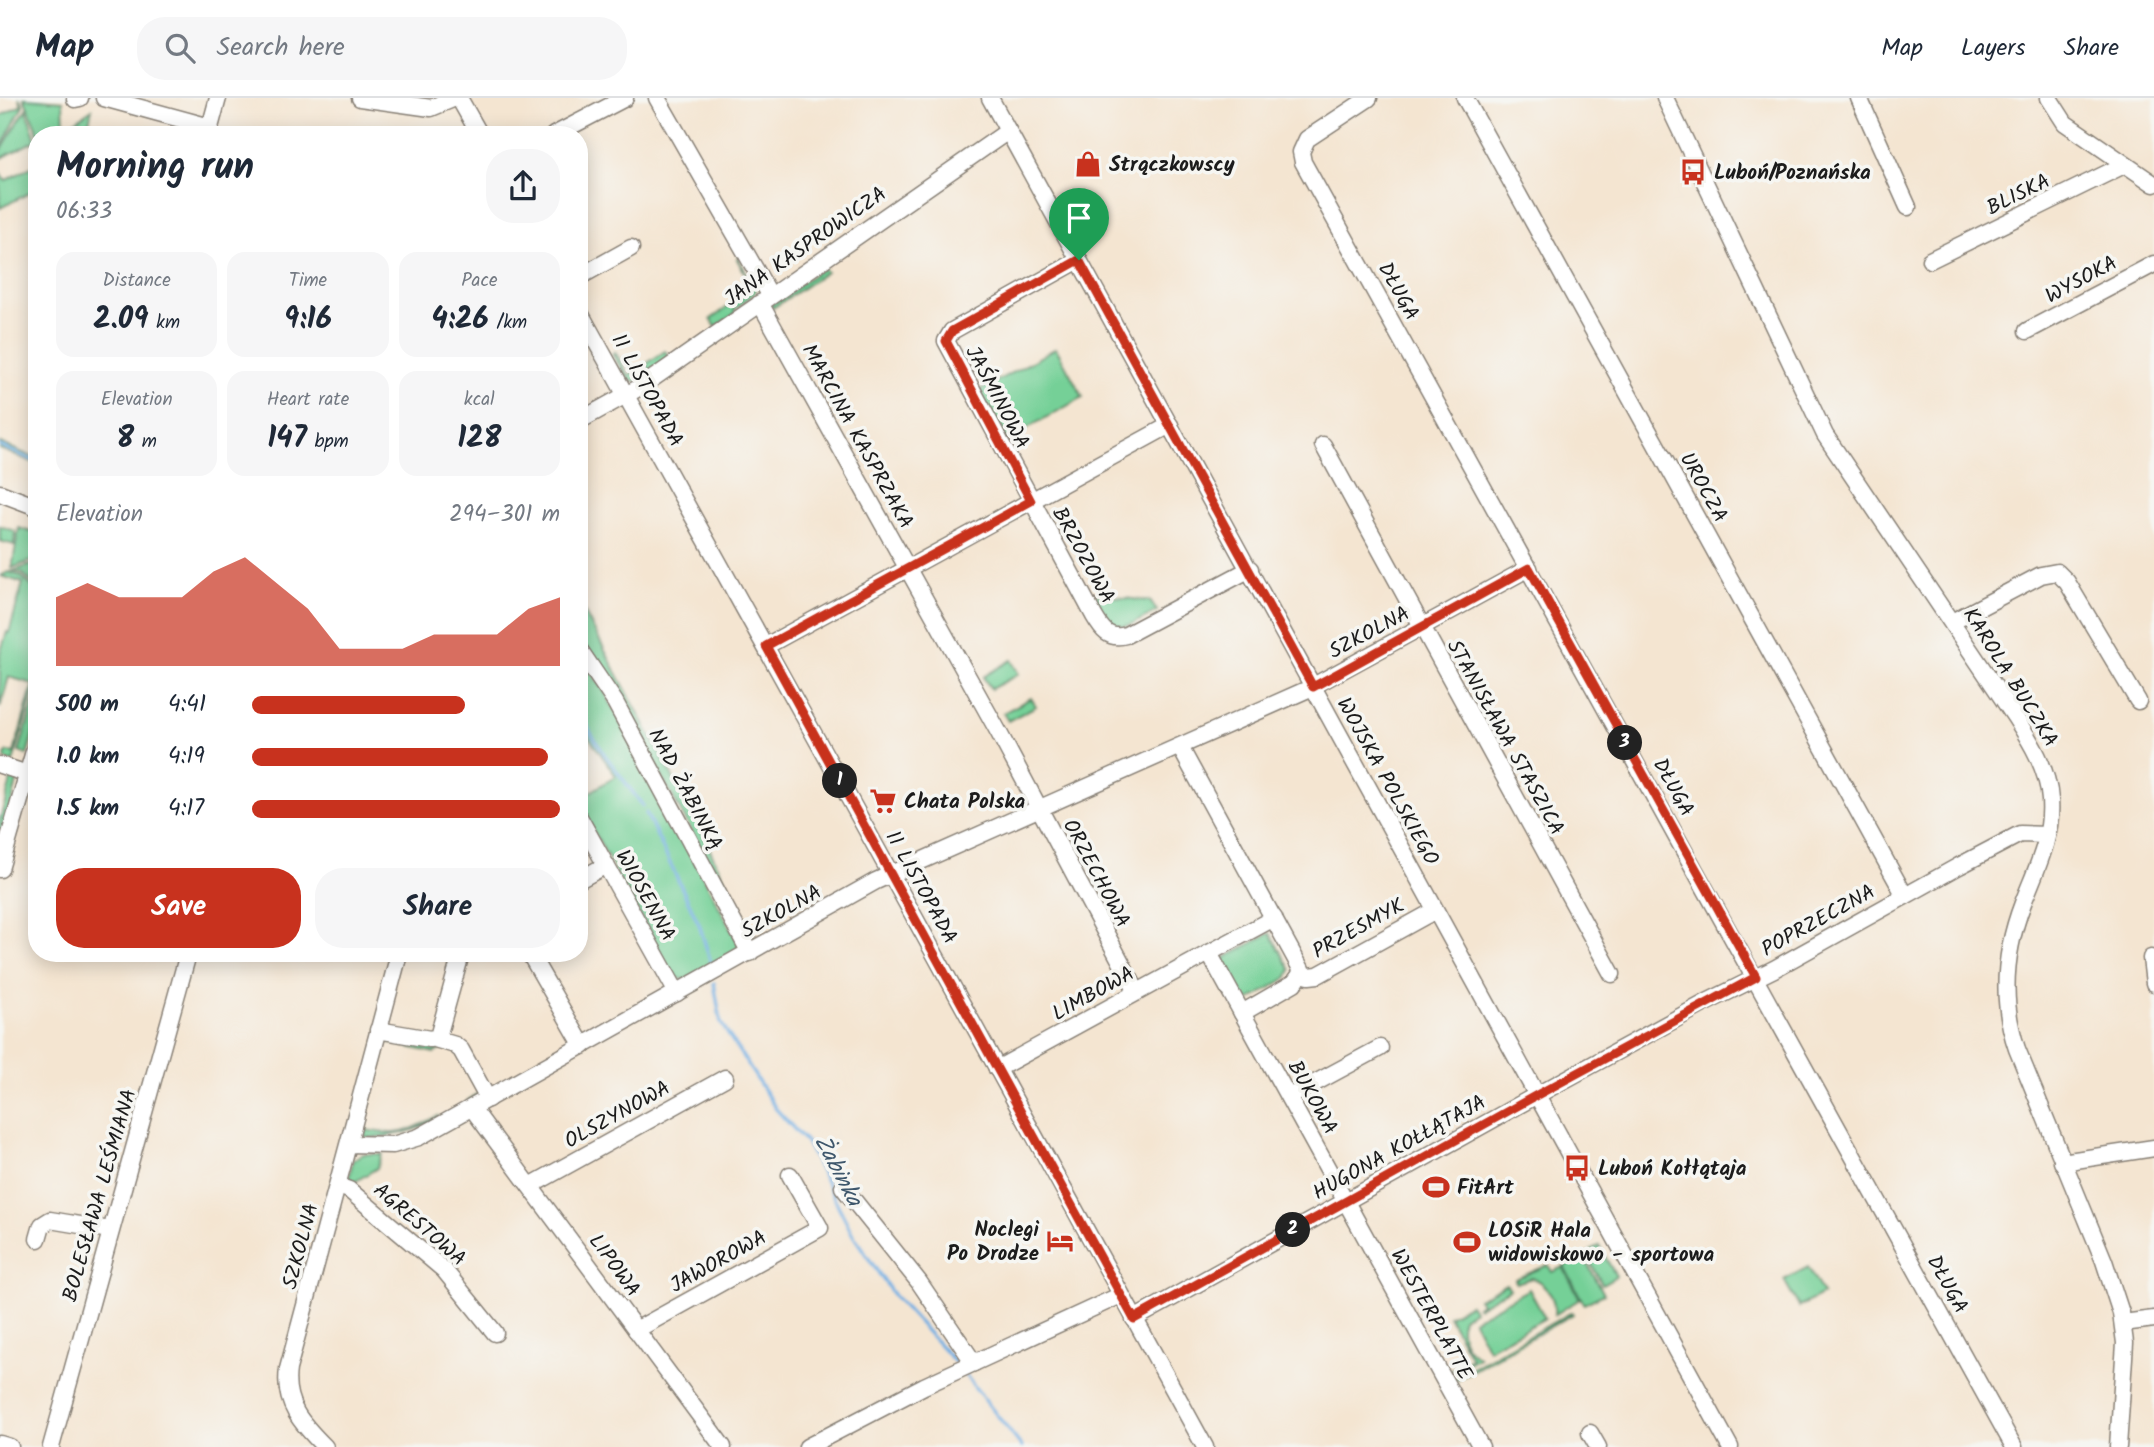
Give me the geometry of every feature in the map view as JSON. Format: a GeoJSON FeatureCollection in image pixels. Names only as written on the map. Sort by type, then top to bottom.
{"type":"FeatureCollection","features":[{"type":"Feature","properties":{"kind":"street"},"geometry":{"type":"LineString","coordinates":[[104,98],[193,126]]}},
{"type":"Feature","properties":{"kind":"street"},"geometry":{"type":"LineString","coordinates":[[210,126],[218,98]]}},
{"type":"Feature","properties":{"kind":"street"},"geometry":{"type":"LineString","coordinates":[[360,98],[431,108],[457,98],[474,126]]}},
{"type":"Feature","properties":{"kind":"street"},"geometry":{"type":"LineString","coordinates":[[571,126],[625,98]]}},
{"type":"Feature","properties":{"kind":"street","name":"MARCINA KASPRZAKA"},"geometry":{"type":"LineString","coordinates":[[657,98],[907,568],[1040,810]]}},
{"type":"Feature","properties":{"kind":"street","name":"WOJSKA POLSKIEGO"},"geometry":{"type":"LineString","coordinates":[[990,98],[1073,263],[1170,425],[1243,573],[1313,687],[1730,1447]]}},
{"type":"Feature","properties":{"kind":"street","name":"DŁUGA"},"geometry":{"type":"LineString","coordinates":[[1369,98],[1307,139],[1301,147],[1301,157],[2014,1447]]}},
{"type":"Feature","properties":{"kind":"street","name":"UROCZA"},"geometry":{"type":"LineString","coordinates":[[1465,98],[1905,896]]}},
{"type":"Feature","properties":{"kind":"street","name":"KAROLA BUCZKA"},"geometry":{"type":"LineString","coordinates":[[1665,98],[1820,426],[2015,717],[2038,756],[2046,777],[2050,798],[2047,835],[2043,855],[2023,903],[2012,939],[2006,993],[2012,1037],[2108,1270],[2123,1323],[2124,1355],[2118,1447]]}},
{"type":"Feature","properties":{"kind":"street"},"geometry":{"type":"LineString","coordinates":[[1859,98],[1908,207]]}},
{"type":"Feature","properties":{"kind":"street"},"geometry":{"type":"LineString","coordinates":[[2049,98],[2065,123],[2154,184]]}},
{"type":"Feature","properties":{"kind":"street","name":"JANA KASPROWICZA"},"geometry":{"type":"LineString","coordinates":[[588,416],[626,396],[1008,131]]}},
{"type":"Feature","properties":{"kind":"street","name":"BLISKA"},"geometry":{"type":"LineString","coordinates":[[1930,260],[2124,165]]}},
{"type":"Feature","properties":{"kind":"street"},"geometry":{"type":"LineString","coordinates":[[588,272],[631,248]]}},
{"type":"Feature","properties":{"kind":"street","name":"JAŚMINOWA"},"geometry":{"type":"LineString","coordinates":[[1031,501],[946,341],[952,331],[1073,263]]}},
{"type":"Feature","properties":{"kind":"street","name":"WYSOKA"},"geometry":{"type":"LineString","coordinates":[[2027,331],[2154,264]]}},
{"type":"Feature","properties":{"kind":"street","name":"11 LISTOPADA"},"geometry":{"type":"LineString","coordinates":[[588,327],[1205,1447]]}},
{"type":"Feature","properties":{"kind":"street"},"geometry":{"type":"LineString","coordinates":[[766,646],[1170,425]]}},
{"type":"Feature","properties":{"kind":"street","name":"STANISŁAWA STASZICA"},"geometry":{"type":"LineString","coordinates":[[1323,445],[1612,974]]}},
{"type":"Feature","properties":{"kind":"street"},"geometry":{"type":"LineString","coordinates":[[0,493],[28,504]]}},
{"type":"Feature","properties":{"kind":"street","name":"BRZOZOWA"},"geometry":{"type":"LineString","coordinates":[[1031,501],[1100,627],[1108,635],[1126,635],[1243,573]]}},
{"type":"Feature","properties":{"kind":"street","name":"SZKOLNA"},"geometry":{"type":"LineString","coordinates":[[325,1447],[298,1415],[290,1400],[287,1385],[293,1349],[349,1144],[379,1146],[407,1142],[876,881],[1313,687],[1529,568]]}},
{"type":"Feature","properties":{"kind":"street"},"geometry":{"type":"LineString","coordinates":[[1952,622],[2040,575],[2057,572],[2067,582],[2138,701]]}},
{"type":"Feature","properties":{"kind":"street","name":"NAD ŻABINKĄ"},"geometry":{"type":"LineString","coordinates":[[588,662],[615,702],[750,953]]}},
{"type":"Feature","properties":{"kind":"street"},"geometry":{"type":"LineString","coordinates":[[1180,747],[1299,964],[1301,974],[1294,983],[1242,1013]]}},
{"type":"Feature","properties":{"kind":"street"},"geometry":{"type":"LineString","coordinates":[[0,765],[28,774],[0,869]]}},
{"type":"Feature","properties":{"kind":"street","name":"ORZECHOWA"},"geometry":{"type":"LineString","coordinates":[[1040,810],[1137,992]]}},
{"type":"Feature","properties":{"kind":"street","name":"WIOSENNA"},"geometry":{"type":"LineString","coordinates":[[588,833],[677,993]]}},
{"type":"Feature","properties":{"kind":"street","name":"POPRZECZNA"},"geometry":{"type":"LineString","coordinates":[[1537,1095],[2020,834],[2047,835]]}},
{"type":"Feature","properties":{"kind":"street"},"geometry":{"type":"LineString","coordinates":[[588,875],[606,864]]}},
{"type":"Feature","properties":{"kind":"street","name":"PRZESMYK"},"geometry":{"type":"LineString","coordinates":[[1301,974],[1318,975],[1434,911]]}},
{"type":"Feature","properties":{"kind":"street"},"geometry":{"type":"LineString","coordinates":[[1209,953],[1274,918]]}},
{"type":"Feature","properties":{"kind":"street","name":"LIMBOWA"},"geometry":{"type":"LineString","coordinates":[[997,1069],[1209,953]]}},
{"type":"Feature","properties":{"kind":"street","name":"BUKOWA"},"geometry":{"type":"LineString","coordinates":[[1209,953],[1346,1201]]}},
{"type":"Feature","properties":{"kind":"street"},"geometry":{"type":"LineString","coordinates":[[2151,958],[2154,983]]}},
{"type":"Feature","properties":{"kind":"street","name":"BOLESŁAWA LEŚMIANA"},"geometry":{"type":"LineString","coordinates":[[51,1447],[186,962]]}},
{"type":"Feature","properties":{"kind":"street"},"geometry":{"type":"LineString","coordinates":[[349,1144],[398,962]]}},
{"type":"Feature","properties":{"kind":"street"},"geometry":{"type":"LineString","coordinates":[[435,1039],[442,1028],[459,962]]}},
{"type":"Feature","properties":{"kind":"street"},"geometry":{"type":"LineString","coordinates":[[535,962],[583,1046]]}},
{"type":"Feature","properties":{"kind":"street"},"geometry":{"type":"LineString","coordinates":[[378,1030],[451,1043],[461,1050],[488,1099]]}},
{"type":"Feature","properties":{"kind":"street"},"geometry":{"type":"LineString","coordinates":[[1289,1097],[1380,1048]]}},
{"type":"Feature","properties":{"kind":"street","name":"OLSZYNOWA"},"geometry":{"type":"LineString","coordinates":[[530,1186],[725,1079]]}},
{"type":"Feature","properties":{"kind":"street","name":"HUGONA KOŁŁĄTAJA"},"geometry":{"type":"LineString","coordinates":[[1134,1319],[1537,1095]]}},
{"type":"Feature","properties":{"kind":"street","name":"LIPOWA"},"geometry":{"type":"LineString","coordinates":[[471,1108],[723,1447]]}},
{"type":"Feature","properties":{"kind":"street"},"geometry":{"type":"LineString","coordinates":[[2062,1162],[2154,1148]]}},
{"type":"Feature","properties":{"kind":"street","name":"JAWOROWA"},"geometry":{"type":"LineString","coordinates":[[636,1330],[820,1228],[790,1175]]}},
{"type":"Feature","properties":{"kind":"street","name":"AGRESTOWA"},"geometry":{"type":"LineString","coordinates":[[338,1186],[349,1190],[444,1270],[495,1333]]}},
{"type":"Feature","properties":{"kind":"street"},"geometry":{"type":"LineString","coordinates":[[843,1187],[919,1282],[974,1363]]}},
{"type":"Feature","properties":{"kind":"street","name":"WESTERPLATTE"},"geometry":{"type":"LineString","coordinates":[[1346,1201],[1480,1447]]}},
{"type":"Feature","properties":{"kind":"street"},"geometry":{"type":"LineString","coordinates":[[38,1239],[42,1225],[50,1220],[110,1230]]}},
{"type":"Feature","properties":{"kind":"street"},"geometry":{"type":"LineString","coordinates":[[807,1447],[906,1395],[1121,1295]]}},
{"type":"Feature","properties":{"kind":"street"},"geometry":{"type":"LineString","coordinates":[[2123,1323],[2154,1319]]}},
{"type":"Feature","properties":{"kind":"street"},"geometry":{"type":"LineString","coordinates":[[0,1444],[10,1447]]}},
{"type":"Feature","properties":{"kind":"green space"},"geometry":{"type":"Polygon","coordinates":[[[19,98],[23,104],[22,108],[0,149],[0,116],[22,105],[19,98]]]}},
{"type":"Feature","properties":{"kind":"green space"},"geometry":{"type":"Polygon","coordinates":[[[24,98],[63,101],[64,126],[35,126],[24,98]]]}},
{"type":"Feature","properties":{"kind":"green space"},"geometry":{"type":"Polygon","coordinates":[[[26,109],[31,126],[28,126],[28,144],[0,159],[0,152],[26,109]]]}},
{"type":"Feature","properties":{"kind":"green space"},"geometry":{"type":"Polygon","coordinates":[[[92,109],[88,126],[68,126],[92,109]]]}},
{"type":"Feature","properties":{"kind":"green space"},"geometry":{"type":"Polygon","coordinates":[[[28,169],[28,194],[0,208],[0,172],[5,181],[28,169]]]}},
{"type":"Feature","properties":{"kind":"green space"},"geometry":{"type":"Polygon","coordinates":[[[738,258],[756,290],[734,310],[736,313],[716,327],[711,319],[749,292],[751,284],[738,258]]]}},
{"type":"Feature","properties":{"kind":"green space"},"geometry":{"type":"Polygon","coordinates":[[[823,268],[826,272],[773,308],[770,305],[823,268]]]}},
{"type":"Feature","properties":{"kind":"green space"},"geometry":{"type":"Polygon","coordinates":[[[1056,348],[1083,397],[1006,440],[979,391],[1056,348]]]}},
{"type":"Feature","properties":{"kind":"green space"},"geometry":{"type":"Polygon","coordinates":[[[665,351],[671,359],[652,373],[646,364],[665,351]]]}},
{"type":"Feature","properties":{"kind":"green space"},"geometry":{"type":"Polygon","coordinates":[[[615,352],[629,375],[644,365],[649,372],[636,381],[629,380],[612,354],[615,352]]]}},
{"type":"Feature","properties":{"kind":"green space"},"geometry":{"type":"Polygon","coordinates":[[[0,443],[28,455],[28,460],[0,449],[0,443]]]}},
{"type":"Feature","properties":{"kind":"green space"},"geometry":{"type":"Polygon","coordinates":[[[0,526],[15,531],[14,545],[0,541],[0,526]]]}},
{"type":"Feature","properties":{"kind":"green space"},"geometry":{"type":"Polygon","coordinates":[[[19,528],[28,531],[28,562],[12,568],[19,528]]]}},
{"type":"Feature","properties":{"kind":"green space"},"geometry":{"type":"Polygon","coordinates":[[[28,566],[28,579],[22,573],[13,571],[28,566]]]}},
{"type":"Feature","properties":{"kind":"green space"},"geometry":{"type":"Polygon","coordinates":[[[8,572],[21,576],[28,583],[28,683],[9,677],[0,708],[0,653],[7,632],[9,633],[23,583],[1,576],[8,572]]]}},
{"type":"Feature","properties":{"kind":"green space"},"geometry":{"type":"Polygon","coordinates":[[[1088,594],[1150,601],[1157,611],[1132,624],[1116,626],[1103,617],[1088,594]]]}},
{"type":"Feature","properties":{"kind":"green space"},"geometry":{"type":"Polygon","coordinates":[[[588,619],[696,821],[753,938],[750,937],[613,688],[588,653],[588,619]]]}},
{"type":"Feature","properties":{"kind":"green space"},"geometry":{"type":"Polygon","coordinates":[[[1011,660],[1019,674],[991,689],[983,677],[1011,660]]]}},
{"type":"Feature","properties":{"kind":"green space"},"geometry":{"type":"Polygon","coordinates":[[[588,668],[603,689],[739,944],[737,951],[685,980],[675,979],[588,821],[588,793],[616,776],[588,736],[588,668]]]}},
{"type":"Feature","properties":{"kind":"green space"},"geometry":{"type":"Polygon","coordinates":[[[1031,698],[1036,706],[1008,721],[1003,713],[1031,698]]]}},
{"type":"Feature","properties":{"kind":"green space"},"geometry":{"type":"Polygon","coordinates":[[[28,702],[13,762],[6,760],[5,755],[8,752],[14,753],[28,702]]]}},
{"type":"Feature","properties":{"kind":"green space"},"geometry":{"type":"Polygon","coordinates":[[[28,722],[27,755],[19,752],[28,722]]]}},
{"type":"Feature","properties":{"kind":"green space"},"geometry":{"type":"Polygon","coordinates":[[[13,773],[18,778],[0,849],[0,820],[13,773]]]}},
{"type":"Feature","properties":{"kind":"green space"},"geometry":{"type":"Polygon","coordinates":[[[1270,933],[1291,970],[1287,978],[1246,1002],[1242,1000],[1221,960],[1270,933]]]}},
{"type":"Feature","properties":{"kind":"green space"},"geometry":{"type":"Polygon","coordinates":[[[391,1036],[445,1045],[458,1051],[467,1064],[481,1094],[467,1101],[480,1092],[459,1054],[447,1046],[434,1053],[383,1041],[391,1036]]]}},
{"type":"Feature","properties":{"kind":"green space"},"geometry":{"type":"Polygon","coordinates":[[[438,1116],[439,1118],[421,1127],[413,1130],[396,1134],[367,1138],[361,1132],[361,1126],[366,1127],[366,1130],[378,1132],[404,1132],[438,1116]]]}},
{"type":"Feature","properties":{"kind":"green space"},"geometry":{"type":"Polygon","coordinates":[[[363,1154],[382,1154],[377,1168],[353,1183],[349,1178],[353,1160],[363,1154]]]}},
{"type":"Feature","properties":{"kind":"green space"},"geometry":{"type":"Polygon","coordinates":[[[1599,1246],[1616,1276],[1602,1284],[1586,1254],[1599,1246]]]}},
{"type":"Feature","properties":{"kind":"green space"},"geometry":{"type":"Polygon","coordinates":[[[1583,1256],[1604,1294],[1584,1304],[1564,1266],[1583,1256]]]}},
{"type":"Feature","properties":{"kind":"green space"},"geometry":{"type":"Polygon","coordinates":[[[1548,1265],[1552,1272],[1563,1267],[1580,1299],[1554,1315],[1552,1297],[1542,1284],[1532,1278],[1516,1283],[1515,1279],[1548,1265]]]}},
{"type":"Feature","properties":{"kind":"green space"},"geometry":{"type":"Polygon","coordinates":[[[1808,1267],[1823,1294],[1799,1307],[1784,1280],[1808,1267]]]}},
{"type":"Feature","properties":{"kind":"green space"},"geometry":{"type":"Polygon","coordinates":[[[1506,1284],[1510,1289],[1477,1306],[1481,1303],[1478,1299],[1506,1284]]]}},
{"type":"Feature","properties":{"kind":"green space"},"geometry":{"type":"Polygon","coordinates":[[[1529,1289],[1545,1318],[1488,1349],[1473,1320],[1529,1289]]]}},
{"type":"Feature","properties":{"kind":"green space"},"geometry":{"type":"Polygon","coordinates":[[[1470,1304],[1474,1310],[1463,1318],[1462,1335],[1466,1345],[1479,1357],[1451,1372],[1450,1370],[1471,1358],[1448,1316],[1470,1304]]]}},
{"type":"Feature","properties":{"kind":"green space"},"geometry":{"type":"Polygon","coordinates":[[[1572,1312],[1573,1314],[1456,1380],[1454,1378],[1572,1312]]]}},
{"type":"Feature","properties":{"kind":"waterway","name":"Żabinka"},"geometry":{"type":"LineString","coordinates":[[0,446],[28,458]]}},
{"type":"Feature","properties":{"kind":"waterway","name":"Żabinka"},"geometry":{"type":"LineString","coordinates":[[588,728],[643,806]]}},
{"type":"Feature","properties":{"kind":"waterway","name":"Żabinka"},"geometry":{"type":"LineString","coordinates":[[646,813],[699,924],[711,963]]}},
{"type":"Feature","properties":{"kind":"waterway","name":"Żabinka"},"geometry":{"type":"LineString","coordinates":[[714,983],[721,1023],[776,1109],[806,1142],[853,1235],[894,1296],[955,1362]]}},
{"type":"Feature","properties":{"kind":"waterway","name":"Żabinka"},"geometry":{"type":"LineString","coordinates":[[966,1376],[1022,1447]]}},
{"type":"Feature","properties":{"kind":"place","name":"Strączkowscy"},"geometry":{"type":"Point","coordinates":[1088,164]}},
{"type":"Feature","properties":{"kind":"place","name":"Luboń/Poznańska"},"geometry":{"type":"Point","coordinates":[1693,172]}},
{"type":"Feature","properties":{"kind":"place","name":"Chata Polska"},"geometry":{"type":"Point","coordinates":[883,801]}},
{"type":"Feature","properties":{"kind":"place","name":"Luboń Kołłątaja"},"geometry":{"type":"Point","coordinates":[1577,1168]}},
{"type":"Feature","properties":{"kind":"place","name":"FitArt"},"geometry":{"type":"Point","coordinates":[1436,1187]}},
{"type":"Feature","properties":{"kind":"place","name":"Noclegi Po Drodze"},"geometry":{"type":"Point","coordinates":[1060,1241]}},
{"type":"Feature","properties":{"kind":"place","name":"LOSiR Hala widowiskowo - sportowa"},"geometry":{"type":"Point","coordinates":[1467,1242]}},
{"type":"Feature","properties":{"kind":"route"},"geometry":{"type":"LineString","coordinates":[[1079,260],[1313,687],[1529,568],[1756,977],[1537,1095],[1134,1319],[766,646],[1031,501],[949,351],[946,337],[948,333],[1079,260]]}}]}
